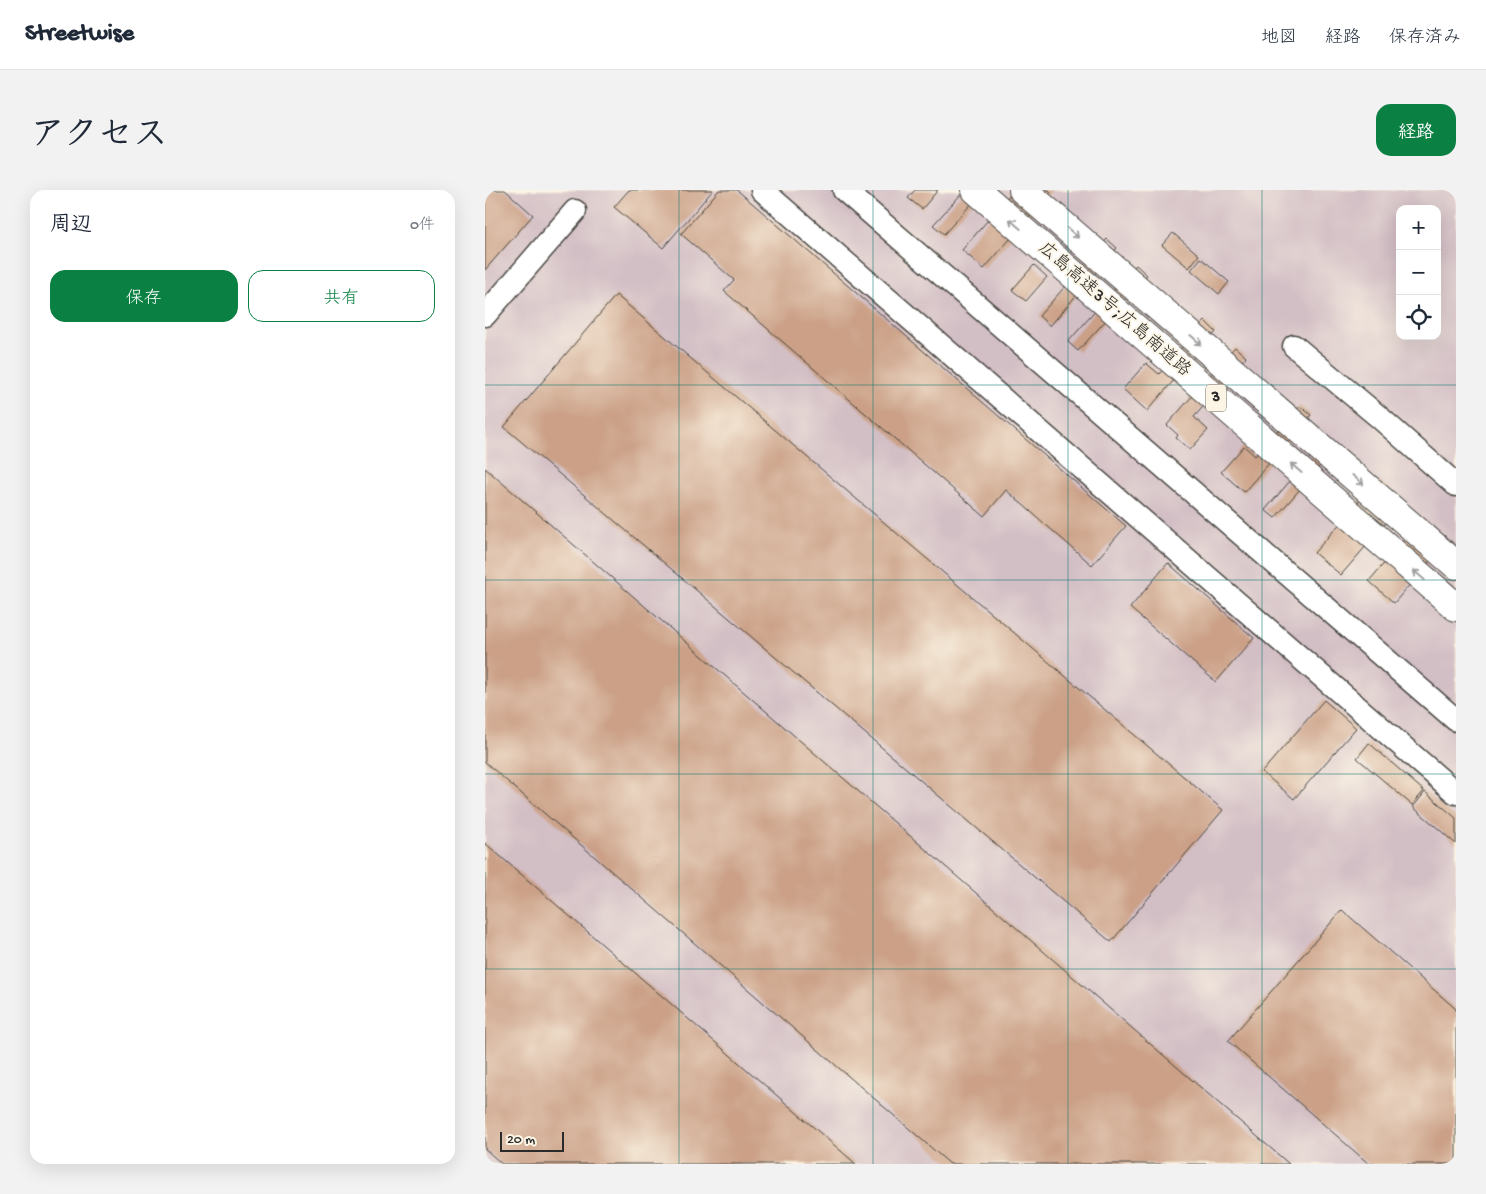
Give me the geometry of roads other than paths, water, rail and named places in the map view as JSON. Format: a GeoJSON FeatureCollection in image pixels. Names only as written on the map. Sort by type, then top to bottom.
{"type":"FeatureCollection","features":[{"type":"Feature","properties":{"kind":"highway","name":"広島高速3号;広島南道路"},"geometry":{"type":"LineString","coordinates":[[975,190],[1456,607]]}},
{"type":"Feature","properties":{"kind":"highway","name":"広島高速3号;広島南道路"},"geometry":{"type":"LineString","coordinates":[[1023,190],[1456,565]]}},
{"type":"Feature","properties":{"kind":"lane"},"geometry":{"type":"LineString","coordinates":[[762,190],[1456,793]]}},
{"type":"Feature","properties":{"kind":"lane"},"geometry":{"type":"LineString","coordinates":[[844,190],[1456,720]]}},
{"type":"Feature","properties":{"kind":"lane"},"geometry":{"type":"LineString","coordinates":[[485,315],[575,211]]}},
{"type":"Feature","properties":{"kind":"lane"},"geometry":{"type":"LineString","coordinates":[[1294,346],[1456,485]]}}]}
